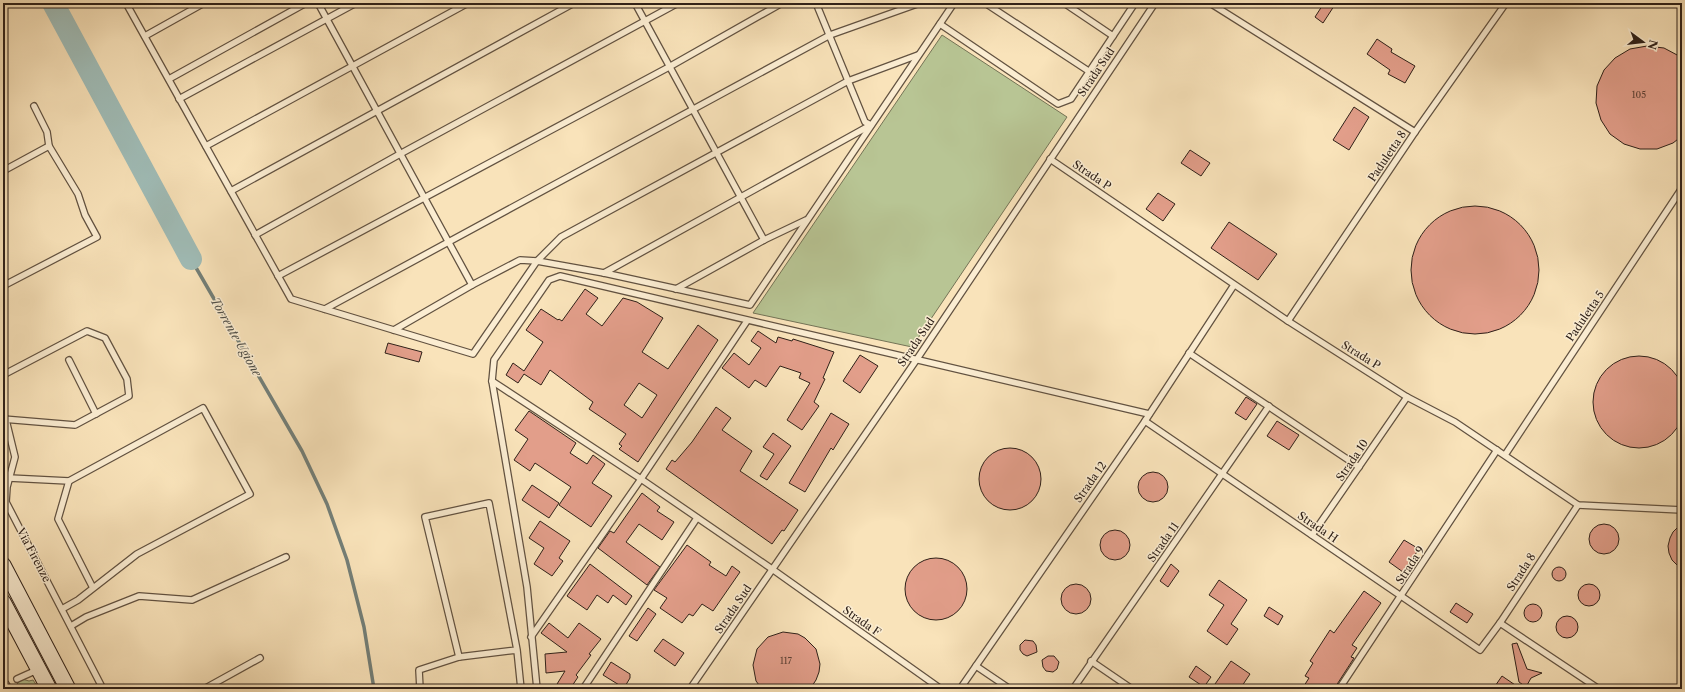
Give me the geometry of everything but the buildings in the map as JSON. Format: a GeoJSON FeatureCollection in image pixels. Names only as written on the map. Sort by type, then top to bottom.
{"type":"FeatureCollection","features":[{"type":"Feature","properties":{"kind":"main road"},"geometry":{"type":"LineString","coordinates":[[3,565],[68,689]]}},
{"type":"Feature","properties":{"kind":"main road"},"geometry":{"type":"LineString","coordinates":[[3,602],[49,689]]}},
{"type":"Feature","properties":{"kind":"lane"},"geometry":{"type":"LineString","coordinates":[[126,3],[291,299],[473,354],[536,261],[561,237],[848,81],[918,55]]}},
{"type":"Feature","properties":{"kind":"lane"},"geometry":{"type":"LineString","coordinates":[[145,36],[204,3]]}},
{"type":"Feature","properties":{"kind":"lane"},"geometry":{"type":"LineString","coordinates":[[169,79],[306,3]]}},
{"type":"Feature","properties":{"kind":"lane"},"geometry":{"type":"LineString","coordinates":[[179,98],[325,16],[356,3]]}},
{"type":"Feature","properties":{"kind":"lane"},"geometry":{"type":"LineString","coordinates":[[206,146],[468,3]]}},
{"type":"Feature","properties":{"kind":"lane"},"geometry":{"type":"LineString","coordinates":[[231,191],[376,110],[574,3]]}},
{"type":"Feature","properties":{"kind":"lane"},"geometry":{"type":"LineString","coordinates":[[635,3],[764,240]]}},
{"type":"Feature","properties":{"kind":"lane"},"geometry":{"type":"LineString","coordinates":[[255,235],[400,154],[678,3]]}},
{"type":"Feature","properties":{"kind":"lane"},"geometry":{"type":"LineString","coordinates":[[278,276],[669,67],[782,3]]}},
{"type":"Feature","properties":{"kind":"lane"},"geometry":{"type":"LineString","coordinates":[[816,3],[864,122],[871,125]]}},
{"type":"Feature","properties":{"kind":"lane"},"geometry":{"type":"LineString","coordinates":[[324,309],[694,111],[830,35],[920,3]]}},
{"type":"Feature","properties":{"kind":"lane"},"geometry":{"type":"LineString","coordinates":[[394,330],[472,285],[520,260],[536,261],[604,273],[750,305],[954,3]]}},
{"type":"Feature","properties":{"kind":"lane"},"geometry":{"type":"LineString","coordinates":[[985,3],[1090,72]]}},
{"type":"Feature","properties":{"kind":"lane"},"geometry":{"type":"LineString","coordinates":[[1064,3],[1113,36]]}},
{"type":"Feature","properties":{"kind":"lane"},"geometry":{"type":"LineString","coordinates":[[940,24],[1058,104],[1071,99],[1135,3]]}},
{"type":"Feature","properties":{"kind":"lane","name":"Strada Sud"},"geometry":{"type":"LineString","coordinates":[[690,689],[917,359],[1155,3]]}},
{"type":"Feature","properties":{"kind":"lane"},"geometry":{"type":"LineString","coordinates":[[1210,3],[1415,132]]}},
{"type":"Feature","properties":{"kind":"lane","name":"Paduletta 8"},"geometry":{"type":"LineString","coordinates":[[1288,321],[1415,132],[1506,3]]}},
{"type":"Feature","properties":{"kind":"lane"},"geometry":{"type":"LineString","coordinates":[[318,4],[472,285]]}},
{"type":"Feature","properties":{"kind":"lane"},"geometry":{"type":"LineString","coordinates":[[3,286],[97,237],[85,215],[78,194],[49,146],[48,132],[34,106]]}},
{"type":"Feature","properties":{"kind":"lane"},"geometry":{"type":"LineString","coordinates":[[604,273],[871,125]]}},
{"type":"Feature","properties":{"kind":"lane"},"geometry":{"type":"LineString","coordinates":[[3,171],[49,146]]}},
{"type":"Feature","properties":{"kind":"lane","name":"Strada P"},"geometry":{"type":"LineString","coordinates":[[1050,159],[1288,321],[1408,397],[1455,422],[1578,505]]}},
{"type":"Feature","properties":{"kind":"lane","name":"Paduletta 5"},"geometry":{"type":"LineString","coordinates":[[1505,455],[1682,188]]}},
{"type":"Feature","properties":{"kind":"lane"},"geometry":{"type":"LineString","coordinates":[[676,289],[764,240],[807,220]]}},
{"type":"Feature","properties":{"kind":"lane"},"geometry":{"type":"LineString","coordinates":[[537,689],[527,586],[492,381],[494,360],[549,280],[560,276],[1149,414]]}},
{"type":"Feature","properties":{"kind":"lane","name":"Strada 12"},"geometry":{"type":"LineString","coordinates":[[960,689],[1149,414],[1234,285]]}},
{"type":"Feature","properties":{"kind":"lane"},"geometry":{"type":"LineString","coordinates":[[531,637],[641,479],[747,321]]}},
{"type":"Feature","properties":{"kind":"lane"},"geometry":{"type":"LineString","coordinates":[[3,375],[87,331],[105,338],[127,379],[128,396],[75,425],[4,420]]}},
{"type":"Feature","properties":{"kind":"lane"},"geometry":{"type":"LineString","coordinates":[[1189,353],[1359,467]]}},
{"type":"Feature","properties":{"kind":"lane"},"geometry":{"type":"LineString","coordinates":[[69,360],[96,414]]}},
{"type":"Feature","properties":{"kind":"lane","name":"Strada F"},"geometry":{"type":"LineString","coordinates":[[492,381],[641,479],[772,569],[941,689]]}},
{"type":"Feature","properties":{"kind":"lane","name":"Strada 10"},"geometry":{"type":"LineString","coordinates":[[1312,535],[1408,397]]}},
{"type":"Feature","properties":{"kind":"lane","name":"Strada 11"},"geometry":{"type":"LineString","coordinates":[[1073,689],[1269,406]]}},
{"type":"Feature","properties":{"kind":"lane"},"geometry":{"type":"LineString","coordinates":[[9,478],[68,481],[203,408],[250,494],[137,554],[93,588],[62,609]]}},
{"type":"Feature","properties":{"kind":"lane","name":"Via Firenze"},"geometry":{"type":"LineString","coordinates":[[3,414],[15,457],[9,478],[6,502],[104,689]]}},
{"type":"Feature","properties":{"kind":"lane","name":"Strada H"},"geometry":{"type":"LineString","coordinates":[[1144,421],[1480,650]]}},
{"type":"Feature","properties":{"kind":"lane","name":"Strada 9"},"geometry":{"type":"LineString","coordinates":[[1339,689],[1402,596],[1497,450]]}},
{"type":"Feature","properties":{"kind":"lane"},"geometry":{"type":"LineString","coordinates":[[68,481],[58,519],[93,588]]}},
{"type":"Feature","properties":{"kind":"lane"},"geometry":{"type":"LineString","coordinates":[[459,657],[426,517],[489,503],[517,650],[521,689]]}},
{"type":"Feature","properties":{"kind":"lane"},"geometry":{"type":"LineString","coordinates":[[1578,505],[1682,510]]}},
{"type":"Feature","properties":{"kind":"lane","name":"Strada 8"},"geometry":{"type":"LineString","coordinates":[[1480,650],[1500,623],[1578,505]]}},
{"type":"Feature","properties":{"kind":"lane"},"geometry":{"type":"LineString","coordinates":[[583,689],[697,518]]}},
{"type":"Feature","properties":{"kind":"lane"},"geometry":{"type":"LineString","coordinates":[[71,626],[86,617],[139,596],[192,600],[286,557]]}},
{"type":"Feature","properties":{"kind":"lane"},"geometry":{"type":"LineString","coordinates":[[1500,623],[1599,689]]}},
{"type":"Feature","properties":{"kind":"lane"},"geometry":{"type":"LineString","coordinates":[[420,689],[419,670],[459,657],[517,650]]}},
{"type":"Feature","properties":{"kind":"lane"},"geometry":{"type":"LineString","coordinates":[[204,689],[260,658]]}},
{"type":"Feature","properties":{"kind":"lane"},"geometry":{"type":"LineString","coordinates":[[1091,661],[1132,689]]}},
{"type":"Feature","properties":{"kind":"lane"},"geometry":{"type":"LineString","coordinates":[[976,666],[1010,689]]}},
{"type":"Feature","properties":{"kind":"lane"},"geometry":{"type":"LineString","coordinates":[[17,679],[38,669]]}},
{"type":"Feature","properties":{"kind":"green space"},"geometry":{"type":"Polygon","coordinates":[[[942,35],[1067,117],[912,347],[753,313],[942,35]]]}},
{"type":"Feature","properties":{"kind":"green space"},"geometry":{"type":"Polygon","coordinates":[[[22,679],[29,681],[33,680],[39,689],[17,689],[16,685],[22,679]]]}},
{"type":"Feature","properties":{"kind":"waterway","name":"Torrente Ugione"},"geometry":{"type":"LineString","coordinates":[[53,3],[191,259]]}},
{"type":"Feature","properties":{"kind":"waterway","name":"Torrente Ugione"},"geometry":{"type":"LineString","coordinates":[[191,259],[302,451],[327,504],[347,560],[364,627],[374,689]]}}]}
